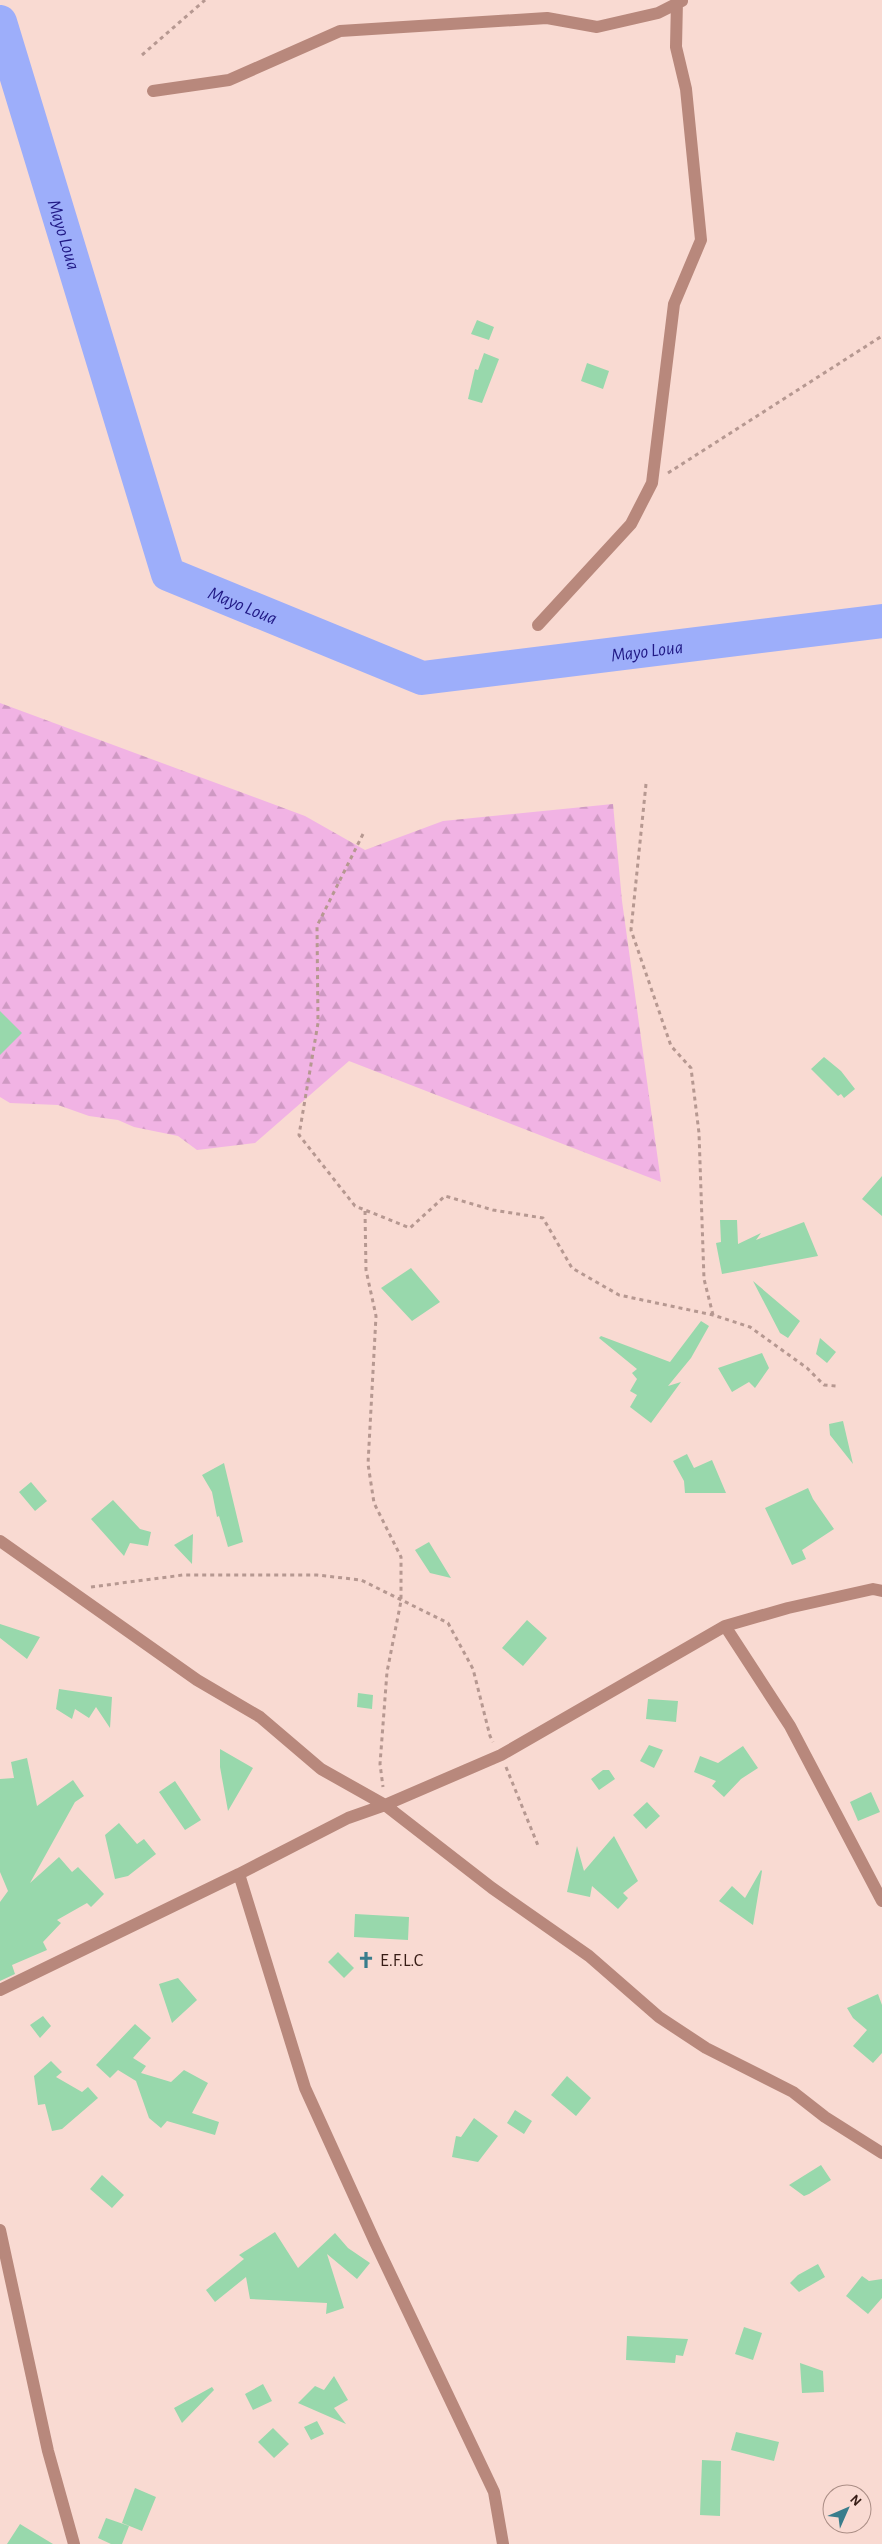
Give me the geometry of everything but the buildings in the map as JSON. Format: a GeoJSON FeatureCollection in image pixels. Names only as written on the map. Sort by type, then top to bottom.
{"type":"FeatureCollection","features":[{"type":"Feature","properties":{"kind":"street"},"geometry":{"type":"LineString","coordinates":[[153,91],[229,80],[340,31],[547,18],[597,27],[658,13],[679,1]]}},
{"type":"Feature","properties":{"kind":"street"},"geometry":{"type":"LineString","coordinates":[[538,626],[631,524],[652,483],[674,304],[701,240],[686,89],[676,47],[679,1]]}},
{"type":"Feature","properties":{"kind":"street"},"geometry":{"type":"LineString","coordinates":[[0,1541],[197,1680],[260,1717],[321,1769],[385,1805],[492,1888],[589,1956],[659,2017],[706,2048],[793,2092],[825,2117],[882,2153]]}},
{"type":"Feature","properties":{"kind":"street"},"geometry":{"type":"LineString","coordinates":[[0,1990],[239,1874],[348,1818],[385,1805],[501,1755],[725,1626],[788,1608],[873,1590],[882,1591]]}},
{"type":"Feature","properties":{"kind":"street"},"geometry":{"type":"LineString","coordinates":[[725,1626],[790,1726],[882,1901]]}},
{"type":"Feature","properties":{"kind":"street"},"geometry":{"type":"LineString","coordinates":[[239,1874],[305,2088],[375,2242],[494,2492],[502,2544]]}},
{"type":"Feature","properties":{"kind":"street"},"geometry":{"type":"LineString","coordinates":[[0,2230],[48,2451],[74,2544]]}},
{"type":"Feature","properties":{"kind":"path"},"geometry":{"type":"LineString","coordinates":[[142,55],[204,0]]}},
{"type":"Feature","properties":{"kind":"path"},"geometry":{"type":"LineString","coordinates":[[652,483],[882,336]]}},
{"type":"Feature","properties":{"kind":"path"},"geometry":{"type":"LineString","coordinates":[[646,784],[630,930],[671,1046],[691,1068],[699,1133],[704,1279],[713,1315]]}},
{"type":"Feature","properties":{"kind":"path"},"geometry":{"type":"LineString","coordinates":[[363,834],[317,926],[318,1024],[299,1135],[354,1206],[410,1228],[445,1196],[493,1210],[543,1218],[572,1268],[619,1294],[713,1315],[750,1327],[807,1368],[824,1385],[836,1386]]}},
{"type":"Feature","properties":{"kind":"path"},"geometry":{"type":"LineString","coordinates":[[365,1210],[366,1270],[376,1316],[368,1464],[374,1503],[401,1557],[401,1601],[387,1672],[380,1764],[385,1805]]}},
{"type":"Feature","properties":{"kind":"path"},"geometry":{"type":"LineString","coordinates":[[66,1589],[183,1576],[317,1575],[360,1580],[448,1623],[473,1668],[490,1736],[501,1755],[539,1848]]}},
{"type":"Feature","properties":{"kind":"green space"},"geometry":{"type":"Polygon","coordinates":[[[0,703],[305,816],[365,850],[443,821],[613,804],[622,901],[661,1182],[349,1061],[255,1143],[197,1150],[178,1136],[134,1127],[118,1120],[89,1116],[58,1105],[10,1103],[0,1097],[0,703]]]}},
{"type":"Feature","properties":{"kind":"waterway","name":"Mayo Loua"},"geometry":{"type":"LineString","coordinates":[[0,22],[168,574],[422,678],[882,621]]}},
{"type":"Feature","properties":{"kind":"place","name":"E.F.L.C"},"geometry":{"type":"Point","coordinates":[366,1960]}}]}
